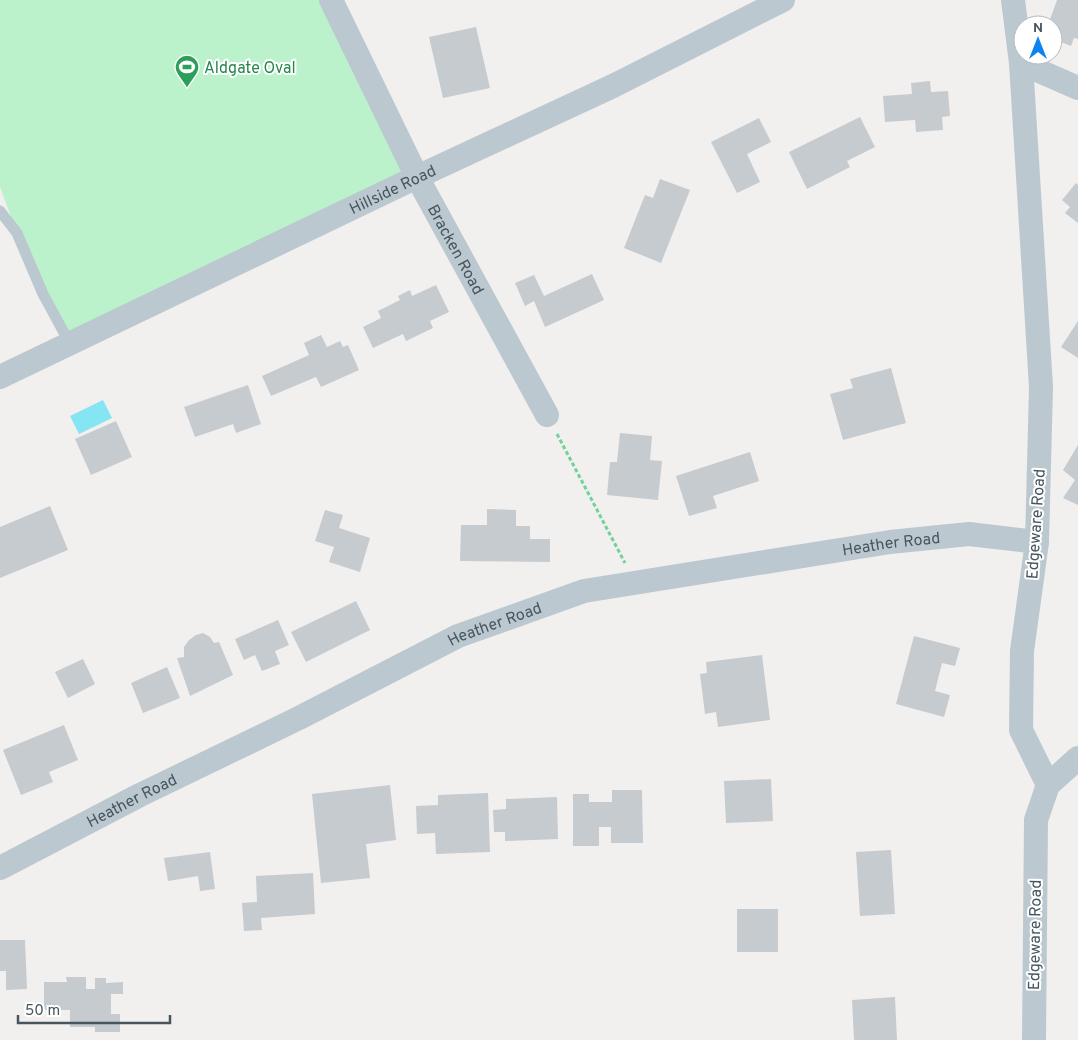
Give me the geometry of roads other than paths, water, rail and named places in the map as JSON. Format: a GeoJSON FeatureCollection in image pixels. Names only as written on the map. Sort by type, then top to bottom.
{"type":"FeatureCollection","features":[{"type":"Feature","properties":{"kind":"street","name":"Bracken Road"},"geometry":{"type":"LineString","coordinates":[[331,0],[417,177],[547,415]]}},
{"type":"Feature","properties":{"kind":"street","name":"Hillside Road"},"geometry":{"type":"LineString","coordinates":[[0,377],[69,342],[613,86],[783,0]]}},
{"type":"Feature","properties":{"kind":"street","name":"Edgeware Road"},"geometry":{"type":"LineString","coordinates":[[1013,0],[1015,15]]}},
{"type":"Feature","properties":{"kind":"street","name":"Edgeware Road"},"geometry":{"type":"LineString","coordinates":[[1021,65],[1041,387],[1037,542],[1022,651],[1021,730],[1048,785],[1036,820],[1034,1040]]}},
{"type":"Feature","properties":{"kind":"street"},"geometry":{"type":"LineString","coordinates":[[1026,65],[1078,88]]}},
{"type":"Feature","properties":{"kind":"street","name":"Heather Road"},"geometry":{"type":"LineString","coordinates":[[0,868],[140,795],[298,718],[458,636],[584,591],[890,542],[969,534],[1037,542]]}},
{"type":"Feature","properties":{"kind":"street"},"geometry":{"type":"LineString","coordinates":[[1048,785],[1078,758]]}},
{"type":"Feature","properties":{"kind":"lane"},"geometry":{"type":"LineString","coordinates":[[0,211],[17,233],[43,294],[69,342]]}},
{"type":"Feature","properties":{"kind":"water"},"geometry":{"type":"Polygon","coordinates":[[[103,400],[112,418],[79,434],[70,416],[103,400]]]}},
{"type":"Feature","properties":{"kind":"place","name":"Aldgate Oval"},"geometry":{"type":"Point","coordinates":[187,88]}}]}
